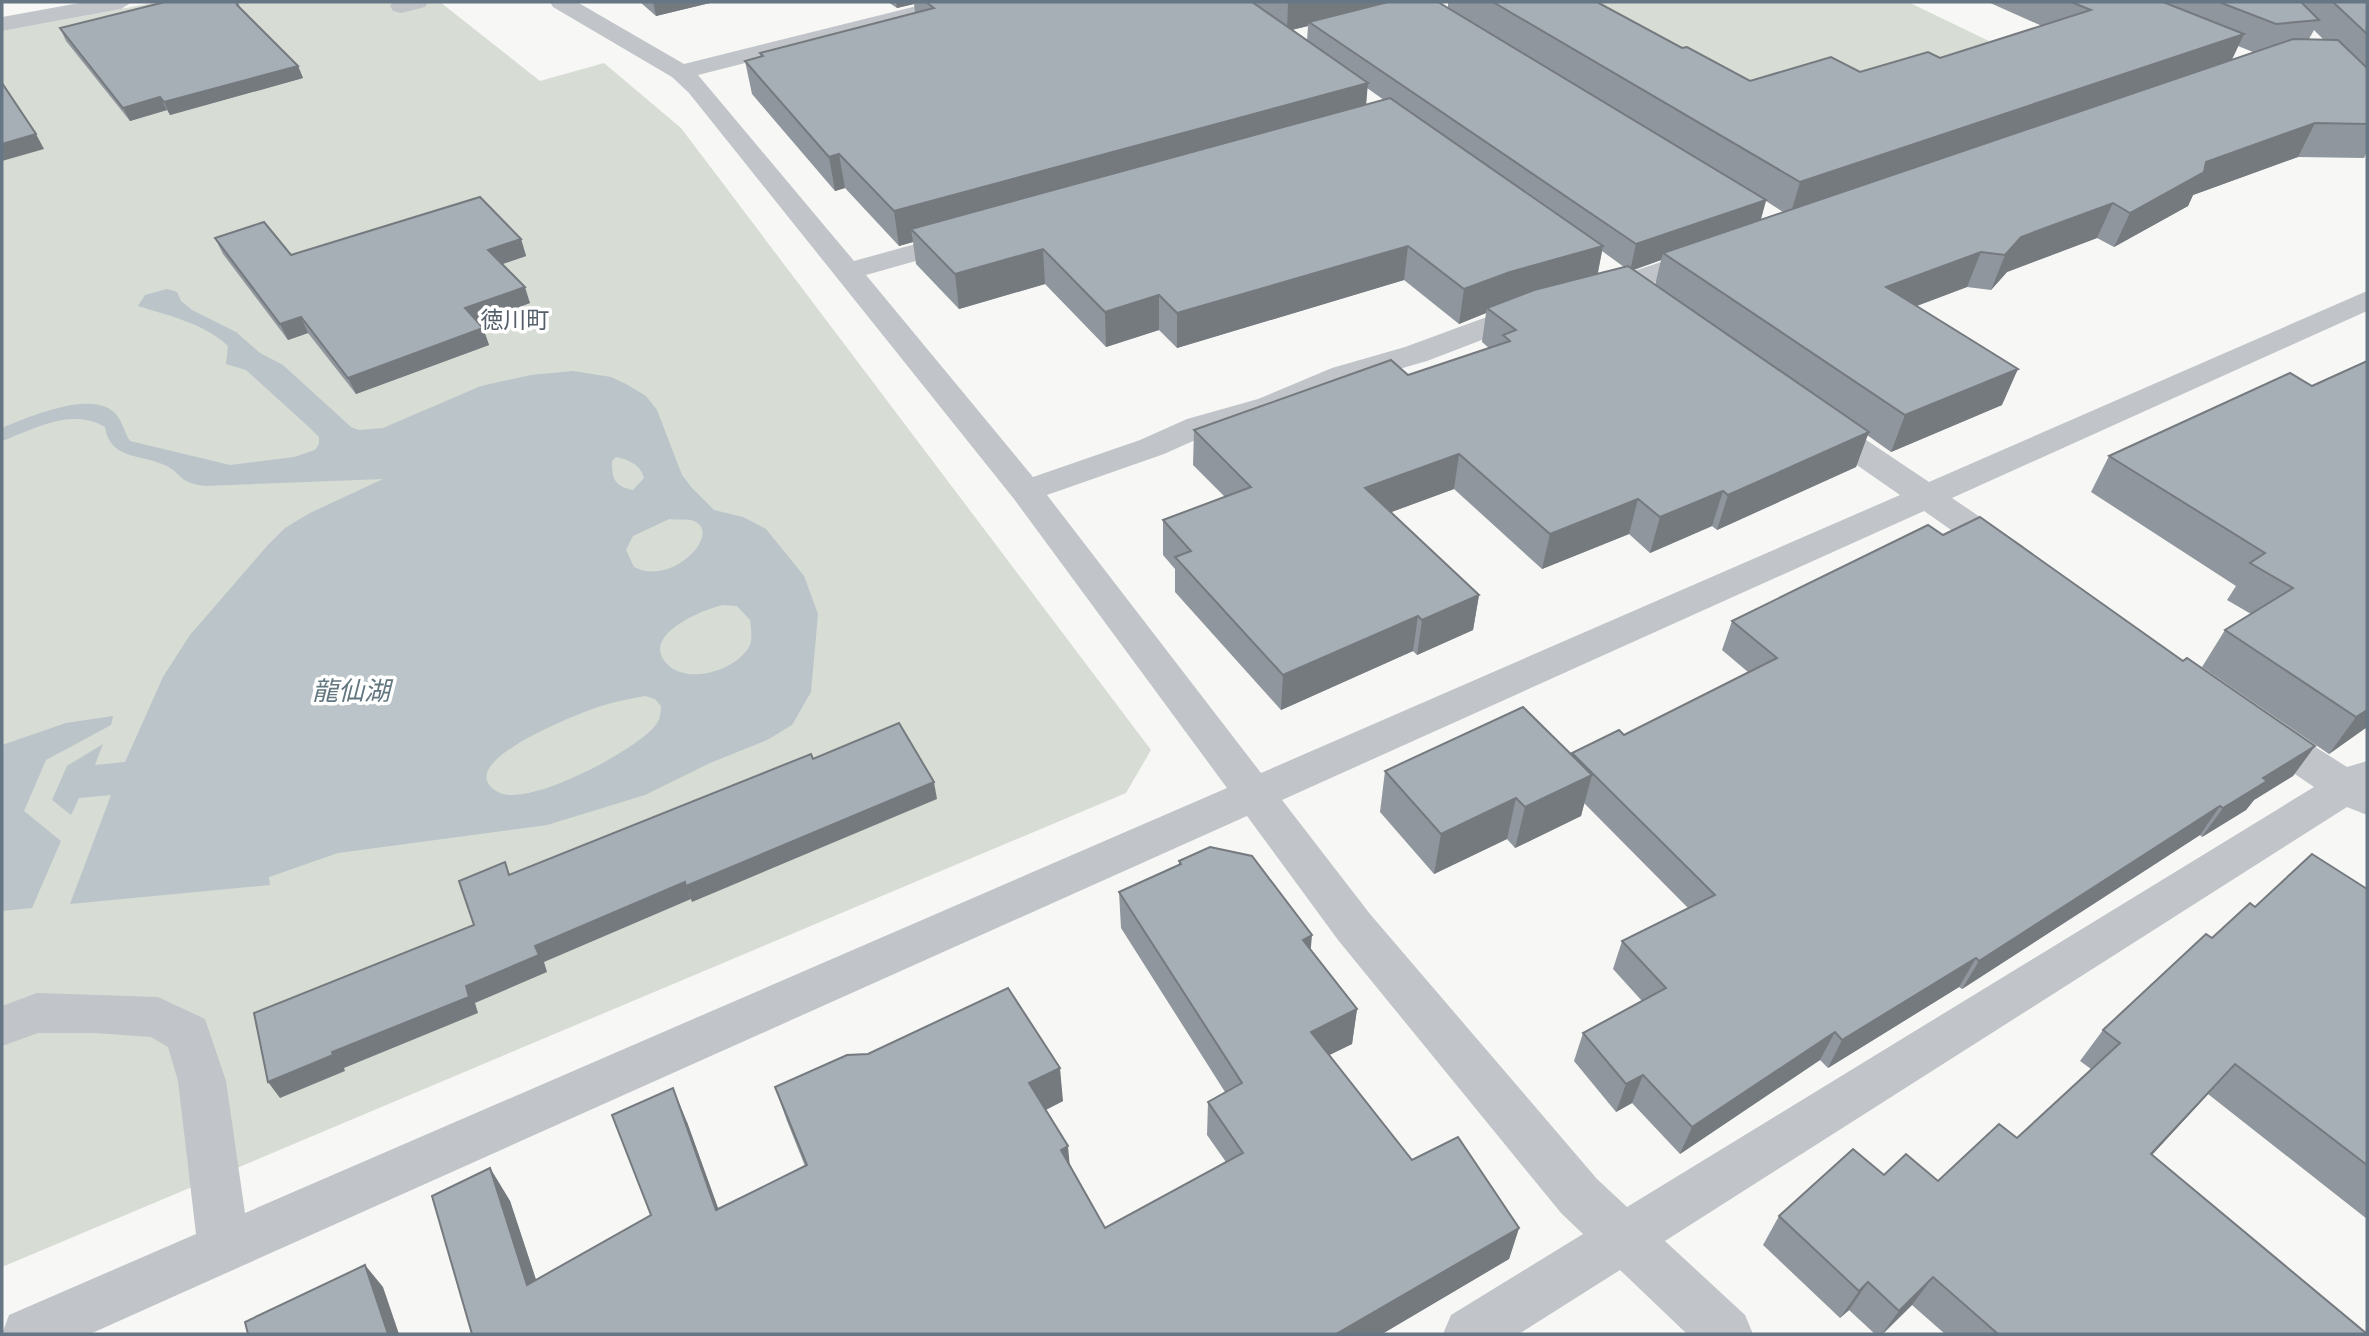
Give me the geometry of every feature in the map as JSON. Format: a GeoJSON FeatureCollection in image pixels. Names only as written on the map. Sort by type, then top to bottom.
{"type":"FeatureCollection","features":[{"type":"Feature","properties":{"kind":"street"},"geometry":{"type":"LineString","coordinates":[[2,24],[121,2]]}},
{"type":"Feature","properties":{"kind":"street"},"geometry":{"type":"LineString","coordinates":[[561,2],[681,72],[850,271],[1026,491],[1362,937],[1579,1196],[1726,1334]]}},
{"type":"Feature","properties":{"kind":"street"},"geometry":{"type":"LineString","coordinates":[[681,72],[960,2]]}},
{"type":"Feature","properties":{"kind":"street"},"geometry":{"type":"LineString","coordinates":[[850,271],[996,230]]}},
{"type":"Feature","properties":{"kind":"street"},"geometry":{"type":"LineString","coordinates":[[1026,491],[1152,447],[1199,426],[1269,406],[1343,375],[1416,354],[1516,315],[1637,293],[1736,246]]}},
{"type":"Feature","properties":{"kind":"street"},"geometry":{"type":"LineString","coordinates":[[1592,261],[1637,293]]}},
{"type":"Feature","properties":{"kind":"street"},"geometry":{"type":"LineString","coordinates":[[28,1334],[224,1250],[2367,300]]}},
{"type":"Feature","properties":{"kind":"street"},"geometry":{"type":"LineString","coordinates":[[1795,406],[2042,577]]}},
{"type":"Feature","properties":{"kind":"street"},"geometry":{"type":"LineString","coordinates":[[2232,712],[2300,760],[2361,787]]}},
{"type":"Feature","properties":{"kind":"street"},"geometry":{"type":"LineString","coordinates":[[1470,1334],[2361,787]]}},
{"type":"Feature","properties":{"kind":"street"},"geometry":{"type":"LineString","coordinates":[[2,1026],[37,1013],[95,1013],[158,1017],[188,1034],[202,1081],[224,1250]]}},
{"type":"Feature","properties":{"kind":"shaded area"},"geometry":{"type":"Polygon","coordinates":[[[158,2],[440,2],[540,81],[604,63],[681,128],[1151,750],[1126,793],[2,1267],[2,31],[158,2]]]}},
{"type":"Feature","properties":{"kind":"shaded area"},"geometry":{"type":"Polygon","coordinates":[[[1572,2],[1908,2],[1993,43],[1846,88],[1736,107],[1572,2]]]}},
{"type":"Feature","properties":{"kind":"water","name":"龍仙湖"},"geometry":{"type":"Polygon","coordinates":[[[167,289],[177,292],[181,301],[192,310],[236,332],[260,353],[283,365],[351,427],[359,430],[383,428],[481,386],[531,375],[573,371],[611,377],[646,396],[657,410],[682,475],[692,488],[714,510],[743,517],[766,529],[804,576],[818,614],[811,692],[792,725],[767,740],[710,763],[645,795],[547,825],[338,853],[269,877],[270,885],[70,904],[111,795],[79,798],[71,815],[52,800],[67,766],[103,744],[95,765],[125,762],[163,677],[190,635],[267,546],[285,528],[310,513],[383,479],[205,486],[189,482],[162,464],[126,454],[113,445],[105,427],[79,419],[53,422],[2,441],[2,428],[58,408],[89,404],[103,406],[114,412],[130,441],[230,465],[294,457],[315,450],[319,437],[310,428],[246,370],[226,364],[228,346],[197,326],[138,306],[145,295],[167,289]],[[616,457],[612,461],[615,481],[618,484],[633,490],[644,478],[640,469],[630,461],[616,457]],[[669,519],[633,536],[626,550],[634,567],[649,571],[665,570],[679,564],[691,555],[702,534],[700,525],[691,520],[669,519]],[[722,605],[701,612],[676,626],[661,644],[661,654],[668,665],[677,671],[688,674],[712,672],[734,662],[749,647],[750,620],[737,606],[722,605]],[[645,696],[586,711],[522,741],[502,754],[490,768],[487,781],[498,792],[512,795],[555,785],[627,749],[655,726],[661,706],[655,699],[645,696]]]}},
{"type":"Feature","properties":{"kind":"water"},"geometry":{"type":"Polygon","coordinates":[[[113,716],[111,725],[46,760],[24,811],[61,841],[32,908],[2,911],[2,745],[66,723],[113,716]]]}},
{"type":"Feature","properties":{"kind":"building"},"geometry":{"type":"Polygon","coordinates":[[[165,2],[236,2],[298,66],[164,102],[160,97],[123,108],[60,28],[165,2]]]}},
{"type":"Feature","properties":{"kind":"building"},"geometry":{"type":"Polygon","coordinates":[[[926,2],[1252,2],[1368,83],[894,211],[839,154],[829,157],[745,61],[763,56],[760,53],[934,8],[926,2]]]}},
{"type":"Feature","properties":{"kind":"building"},"geometry":{"type":"Polygon","coordinates":[[[1388,2],[1438,2],[1766,200],[1636,244],[1309,22],[1388,2]]]}},
{"type":"Feature","properties":{"kind":"building"},"geometry":{"type":"Polygon","coordinates":[[[1493,2],[1597,2],[1750,81],[1831,57],[1860,72],[1928,52],[1940,58],[2091,10],[2071,2],[2163,2],[2244,34],[1800,182],[1493,2]]]}},
{"type":"Feature","properties":{"kind":"building"},"geometry":{"type":"Polygon","coordinates":[[[2219,2],[2301,2],[2319,20],[2276,24],[2219,2]]]}},
{"type":"Feature","properties":{"kind":"building"},"geometry":{"type":"Polygon","coordinates":[[[2333,2],[2367,2],[2367,34],[2333,2]]]}},
{"type":"Feature","properties":{"kind":"building"},"geometry":{"type":"Polygon","coordinates":[[[2293,39],[2338,40],[2367,68],[2367,124],[2315,123],[2206,162],[2204,172],[2130,213],[2113,203],[2021,237],[2005,255],[1981,252],[1886,287],[2018,369],[1905,415],[1663,253],[2293,39]]]}},
{"type":"Feature","properties":{"kind":"building"},"geometry":{"type":"Polygon","coordinates":[[[2,83],[36,134],[2,144],[2,83]]]}},
{"type":"Feature","properties":{"kind":"building"},"geometry":{"type":"Polygon","coordinates":[[[1390,98],[1603,246],[1510,272],[1464,289],[1408,246],[1177,313],[1159,295],[1105,312],[1043,249],[955,274],[911,229],[1390,98]]]}},
{"type":"Feature","properties":{"kind":"building"},"geometry":{"type":"Polygon","coordinates":[[[480,197],[521,239],[488,250],[525,287],[465,308],[483,328],[348,378],[301,317],[280,324],[215,238],[264,222],[291,255],[480,197]]]}},
{"type":"Feature","properties":{"kind":"building"},"geometry":{"type":"Polygon","coordinates":[[[1628,266],[1869,432],[1728,495],[1723,491],[1660,517],[1638,499],[1550,534],[1459,454],[1365,488],[1479,595],[1422,620],[1418,616],[1283,675],[1175,557],[1191,551],[1163,520],[1251,487],[1194,430],[1391,360],[1408,375],[1510,341],[1503,335],[1516,330],[1487,308],[1534,290],[1628,266]]]}},
{"type":"Feature","properties":{"kind":"building"},"geometry":{"type":"Polygon","coordinates":[[[2367,361],[2367,710],[2356,717],[2225,630],[2293,588],[2250,563],[2265,553],[2109,456],[2290,373],[2312,386],[2367,361]]]}},
{"type":"Feature","properties":{"kind":"building"},"geometry":{"type":"Polygon","coordinates":[[[1980,517],[2183,661],[2187,658],[2315,746],[2263,778],[2267,781],[2223,808],[2220,806],[1979,961],[1976,958],[1842,1040],[1835,1032],[1692,1127],[1643,1075],[1626,1084],[1583,1033],[1666,988],[1622,941],[1715,895],[1572,753],[1619,730],[1624,735],[1777,658],[1732,621],[1928,525],[1943,535],[1980,517]]]}},
{"type":"Feature","properties":{"kind":"building"},"geometry":{"type":"Polygon","coordinates":[[[1523,707],[1592,775],[1525,807],[1516,798],[1441,834],[1385,771],[1523,707]]]}},
{"type":"Feature","properties":{"kind":"building"},"geometry":{"type":"Polygon","coordinates":[[[899,723],[934,782],[686,886],[685,882],[535,946],[539,955],[466,986],[469,997],[332,1052],[333,1055],[268,1082],[254,1013],[474,925],[459,881],[505,862],[509,875],[811,754],[813,759],[899,723]]]}},
{"type":"Feature","properties":{"kind":"building"},"geometry":{"type":"Polygon","coordinates":[[[1210,847],[1252,856],[1312,935],[1303,940],[1357,1009],[1311,1032],[1412,1160],[1458,1137],[1519,1228],[1336,1334],[472,1334],[432,1196],[490,1168],[527,1285],[651,1215],[612,1115],[673,1088],[716,1210],[807,1165],[775,1087],[847,1055],[868,1054],[1008,988],[1060,1068],[1029,1083],[1068,1146],[1061,1150],[1105,1228],[1243,1153],[1208,1102],[1242,1083],[1119,892],[1181,864],[1179,861],[1210,847]]]}},
{"type":"Feature","properties":{"kind":"building"},"geometry":{"type":"Polygon","coordinates":[[[2312,854],[2367,889],[2367,1165],[2235,1064],[2151,1154],[2367,1334],[1998,1334],[1933,1277],[1899,1311],[1868,1282],[1859,1291],[1779,1216],[1853,1149],[1884,1175],[1906,1154],[1938,1181],[1999,1124],[2017,1138],[2120,1043],[2103,1030],[2206,934],[2212,938],[2250,903],[2255,907],[2312,854]]]}},
{"type":"Feature","properties":{"kind":"building"},"geometry":{"type":"Polygon","coordinates":[[[365,1265],[388,1334],[248,1334],[245,1322],[365,1265]]]}},
{"type":"Feature","properties":{"kind":"district","name":"徳川町"},"geometry":{"type":"Point","coordinates":[515,320]}}]}
